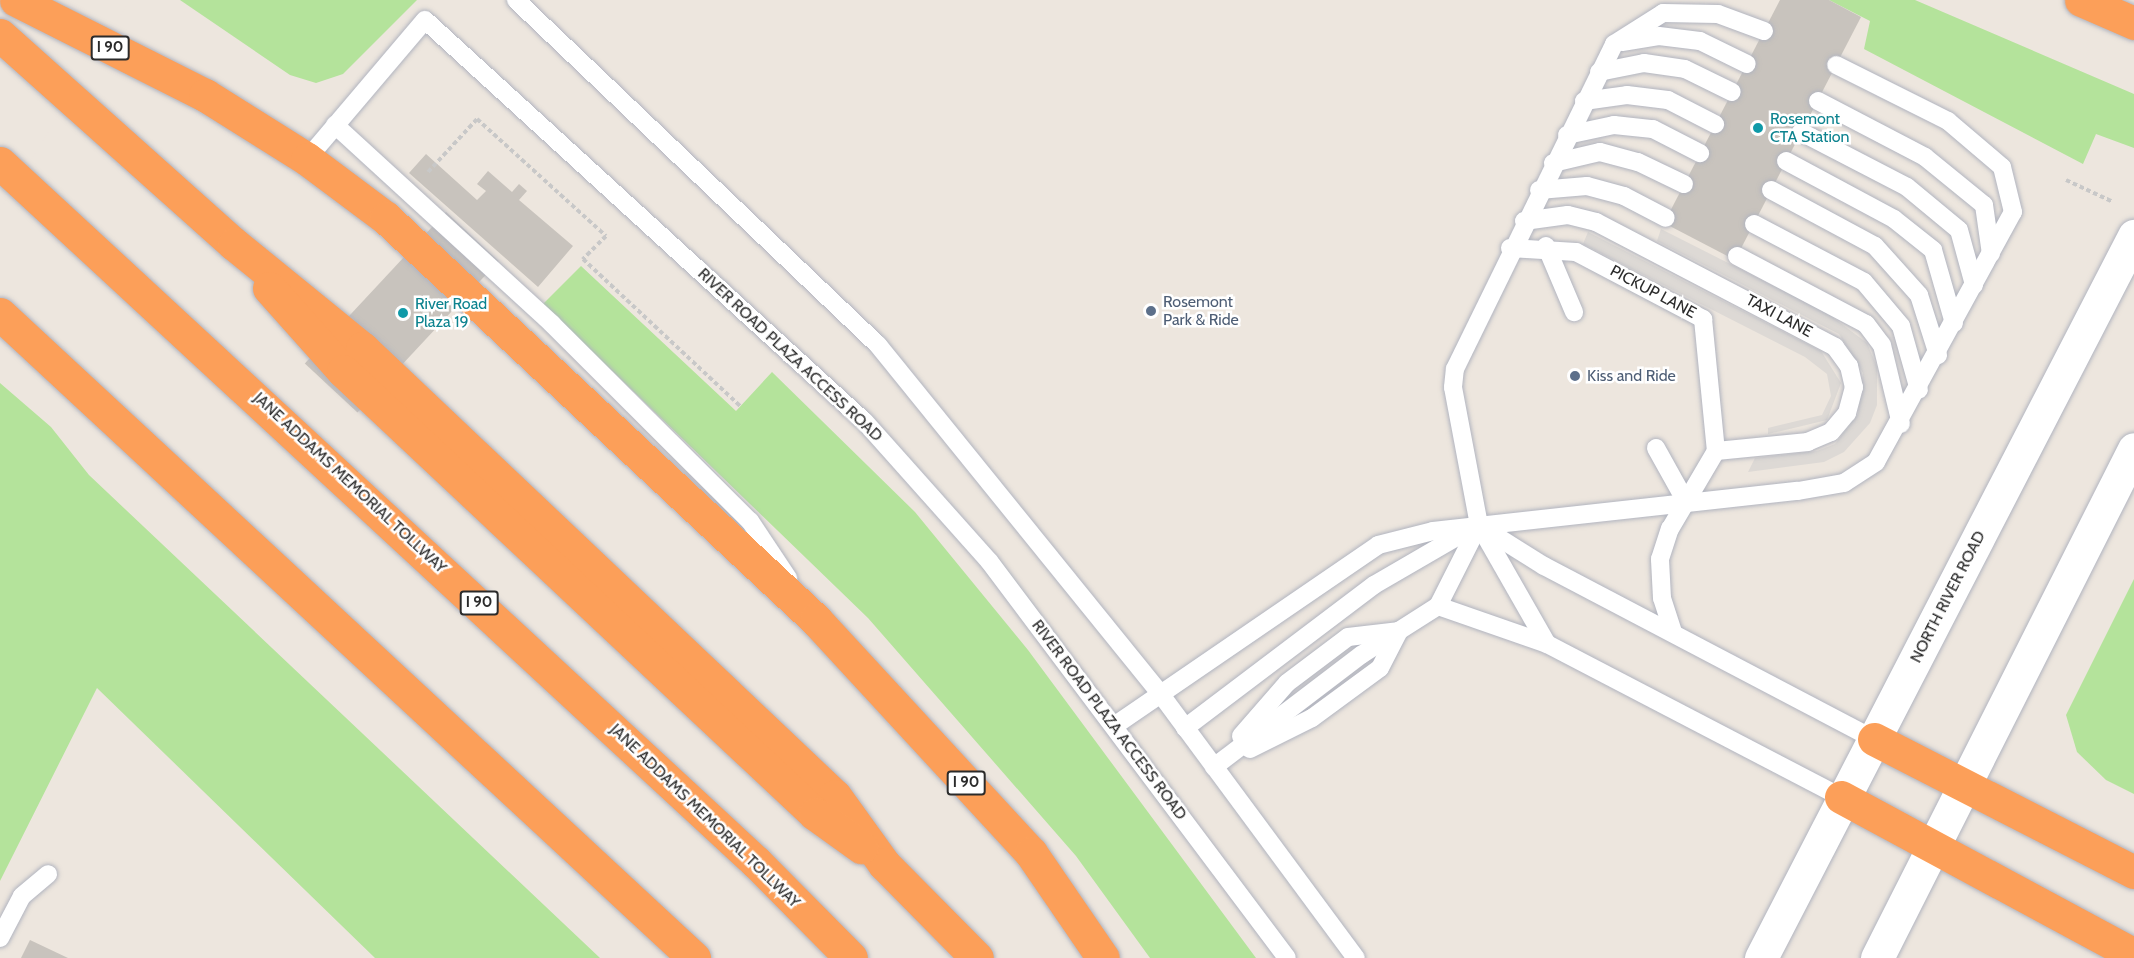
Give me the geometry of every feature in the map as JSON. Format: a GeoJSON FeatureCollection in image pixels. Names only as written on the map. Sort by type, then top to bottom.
{"type":"FeatureCollection","features":[{"type":"Feature","properties":{"kind":"highway","name":"I 90"},"geometry":{"type":"LineString","coordinates":[[16,0],[205,95],[307,159],[386,218],[816,620],[1031,853],[1102,958]]}},
{"type":"Feature","properties":{"kind":"highway"},"geometry":{"type":"LineString","coordinates":[[2081,0],[2134,23]]}},
{"type":"Feature","properties":{"kind":"highway"},"geometry":{"type":"LineString","coordinates":[[0,35],[234,244],[362,348],[826,788],[884,864],[977,958]]}},
{"type":"Feature","properties":{"kind":"highway","name":"JANE ADDAMS MEMORIAL TOLLWAY"},"geometry":{"type":"LineString","coordinates":[[0,164],[102,254],[756,862],[851,958]]}},
{"type":"Feature","properties":{"kind":"highway"},"geometry":{"type":"LineString","coordinates":[[0,314],[694,958]]}},
{"type":"Feature","properties":{"kind":"highway"},"geometry":{"type":"LineString","coordinates":[[1874,739],[2134,872]]}},
{"type":"Feature","properties":{"kind":"highway"},"geometry":{"type":"LineString","coordinates":[[1841,797],[2134,955]]}},
{"type":"Feature","properties":{"kind":"main road","name":"NORTH RIVER ROAD"},"geometry":{"type":"LineString","coordinates":[[1761,958],[1841,797],[1874,739],[2134,236]]}},
{"type":"Feature","properties":{"kind":"main road"},"geometry":{"type":"LineString","coordinates":[[1877,958],[2134,449]]}},
{"type":"Feature","properties":{"kind":"lane"},"geometry":{"type":"LineString","coordinates":[[516,0],[878,345],[1162,696],[1356,958]]}},
{"type":"Feature","properties":{"kind":"lane"},"geometry":{"type":"LineString","coordinates":[[1547,644],[1479,525],[1453,387],[1463,348],[1510,248],[1614,44],[1663,13],[1718,14],[1764,31]]}},
{"type":"Feature","properties":{"kind":"lane","name":"RIVER ROAD PLAZA ACCESS ROAD"},"geometry":{"type":"LineString","coordinates":[[335,125],[425,20],[865,422],[989,561],[1287,958]]}},
{"type":"Feature","properties":{"kind":"lane"},"geometry":{"type":"LineString","coordinates":[[1614,44],[1659,36],[1700,41],[1747,64]]}},
{"type":"Feature","properties":{"kind":"lane"},"geometry":{"type":"LineString","coordinates":[[1599,72],[1644,63],[1685,69],[1732,92]]}},
{"type":"Feature","properties":{"kind":"lane"},"geometry":{"type":"LineString","coordinates":[[1114,726],[1162,696],[1378,545],[1479,525],[1844,483],[1876,462],[1901,424],[2013,212],[2002,167],[1948,121],[1836,65]]}},
{"type":"Feature","properties":{"kind":"lane"},"geometry":{"type":"LineString","coordinates":[[1584,101],[1627,95],[1668,100],[1716,124]]}},
{"type":"Feature","properties":{"kind":"lane"},"geometry":{"type":"LineString","coordinates":[[1818,101],[1925,157],[1984,205],[1991,254]]}},
{"type":"Feature","properties":{"kind":"lane"},"geometry":{"type":"LineString","coordinates":[[307,159],[335,125],[552,324],[750,521],[816,620]]}},
{"type":"Feature","properties":{"kind":"lane"},"geometry":{"type":"LineString","coordinates":[[1567,135],[1614,125],[1653,129],[1700,153]]}},
{"type":"Feature","properties":{"kind":"lane"},"geometry":{"type":"LineString","coordinates":[[1801,132],[1907,187],[1959,230],[1974,285]]}},
{"type":"Feature","properties":{"kind":"lane"},"geometry":{"type":"LineString","coordinates":[[1553,163],[1600,152],[1638,162],[1684,184]]}},
{"type":"Feature","properties":{"kind":"lane"},"geometry":{"type":"LineString","coordinates":[[1786,161],[1894,219],[1933,250],[1954,322]]}},
{"type":"Feature","properties":{"kind":"lane"},"geometry":{"type":"LineString","coordinates":[[1539,190],[1587,186],[1624,196],[1666,218]]}},
{"type":"Feature","properties":{"kind":"lane"},"geometry":{"type":"LineString","coordinates":[[1771,190],[1875,246],[1919,295],[1938,355]]}},
{"type":"Feature","properties":{"kind":"lane","name":"TAXI LANE"},"geometry":{"type":"LineString","coordinates":[[1524,221],[1568,215],[1596,222],[1835,347],[1849,366],[1854,387],[1847,413],[1831,432],[1808,442],[1716,452]]}},
{"type":"Feature","properties":{"kind":"lane"},"geometry":{"type":"LineString","coordinates":[[1754,224],[1864,282],[1901,326],[1919,390]]}},
{"type":"Feature","properties":{"kind":"lane"},"geometry":{"type":"LineString","coordinates":[[1510,248],[1546,246],[1574,312]]}},
{"type":"Feature","properties":{"kind":"lane","name":"PICKUP LANE"},"geometry":{"type":"LineString","coordinates":[[1546,246],[1576,252],[1703,319],[1716,452]]}},
{"type":"Feature","properties":{"kind":"lane"},"geometry":{"type":"LineString","coordinates":[[1737,256],[1866,324],[1882,345],[1901,424]]}},
{"type":"Feature","properties":{"kind":"lane"},"geometry":{"type":"LineString","coordinates":[[1656,448],[1685,500]]}},
{"type":"Feature","properties":{"kind":"lane"},"geometry":{"type":"LineString","coordinates":[[1673,632],[1662,598],[1660,559],[1685,500],[1716,452]]}},
{"type":"Feature","properties":{"kind":"lane"},"geometry":{"type":"LineString","coordinates":[[1214,766],[1287,683],[1348,637],[1399,631],[1438,606],[1479,525]]}},
{"type":"Feature","properties":{"kind":"lane"},"geometry":{"type":"LineString","coordinates":[[1479,525],[1544,566],[1874,739]]}},
{"type":"Feature","properties":{"kind":"lane"},"geometry":{"type":"LineString","coordinates":[[1185,728],[1374,585],[1479,525]]}},
{"type":"Feature","properties":{"kind":"lane"},"geometry":{"type":"LineString","coordinates":[[1438,606],[1547,644],[1841,797]]}},
{"type":"Feature","properties":{"kind":"lane"},"geometry":{"type":"LineString","coordinates":[[1214,766],[1312,718],[1380,668],[1399,631]]}},
{"type":"Feature","properties":{"kind":"lane"},"geometry":{"type":"LineString","coordinates":[[0,938],[22,896],[48,874]]}},
{"type":"Feature","properties":{"kind":"path"},"geometry":{"type":"LineString","coordinates":[[410,193],[477,119],[606,236],[583,259],[740,406]]}},
{"type":"Feature","properties":{"kind":"path"},"geometry":{"type":"LineString","coordinates":[[2066,180],[2111,201]]}},
{"type":"Feature","properties":{"kind":"green space"},"geometry":{"type":"Polygon","coordinates":[[[180,0],[417,0],[343,74],[316,83],[290,75],[180,0]]]}},
{"type":"Feature","properties":{"kind":"green space"},"geometry":{"type":"Polygon","coordinates":[[[1829,0],[1915,0],[2134,94],[2134,148],[2096,134],[2083,164],[1864,49],[1870,21],[1829,0]]]}},
{"type":"Feature","properties":{"kind":"green space"},"geometry":{"type":"Polygon","coordinates":[[[581,266],[736,411],[772,372],[915,512],[1028,650],[1256,958],[1150,958],[1076,856],[868,618],[543,304],[581,266]]]}},
{"type":"Feature","properties":{"kind":"green space"},"geometry":{"type":"Polygon","coordinates":[[[0,383],[51,427],[89,475],[600,958],[375,958],[97,688],[0,881],[0,383]]]}},
{"type":"Feature","properties":{"kind":"green space"},"geometry":{"type":"Polygon","coordinates":[[[2134,579],[2134,794],[2106,780],[2077,752],[2066,715],[2134,579]]]}},
{"type":"Feature","properties":{"kind":"shaded area"},"geometry":{"type":"Polygon","coordinates":[[[1661,229],[1827,313],[1867,343],[1877,367],[1877,405],[1870,423],[1844,452],[1824,462],[1748,472],[1755,458],[1817,451],[1835,444],[1858,414],[1863,373],[1839,334],[1657,241],[1661,229]]]}},
{"type":"Feature","properties":{"kind":"shaded area"},"geometry":{"type":"Polygon","coordinates":[[[1588,232],[1821,351],[1841,383],[1827,420],[1768,434],[1768,428],[1822,415],[1831,396],[1827,374],[1805,357],[1583,244],[1588,232]]]}},
{"type":"Feature","properties":{"kind":"pier"},"geometry":{"type":"Polygon","coordinates":[[[0,0],[130,0],[0,210],[0,0]]]}},
{"type":"Feature","properties":{"kind":"building","name":"Rosemont CTA Station"},"geometry":{"type":"Polygon","coordinates":[[[1780,0],[1829,0],[1861,17],[1735,260],[1664,223],[1780,0]]]}},
{"type":"Feature","properties":{"kind":"building","name":"River Road Plaza 19"},"geometry":{"type":"Polygon","coordinates":[[[426,154],[477,200],[486,191],[477,184],[488,171],[512,192],[519,184],[527,191],[519,200],[573,246],[538,287],[409,173],[426,154]]]}},
{"type":"Feature","properties":{"kind":"building","name":"River Road Plaza 19"},"geometry":{"type":"Polygon","coordinates":[[[446,212],[499,261],[357,412],[305,363],[446,212]]]}},
{"type":"Feature","properties":{"kind":"building"},"geometry":{"type":"Polygon","coordinates":[[[30,940],[68,958],[21,958],[30,940]]]}},
{"type":"Feature","properties":{"kind":"place","name":"Rosemont CTA Station"},"geometry":{"type":"Point","coordinates":[1758,128]}},
{"type":"Feature","properties":{"kind":"place","name":"Rosemont Park & Ride"},"geometry":{"type":"Point","coordinates":[1151,311]}},
{"type":"Feature","properties":{"kind":"place","name":"River Road Plaza 19"},"geometry":{"type":"Point","coordinates":[403,313]}},
{"type":"Feature","properties":{"kind":"place","name":"Kiss and Ride"},"geometry":{"type":"Point","coordinates":[1575,376]}}]}
